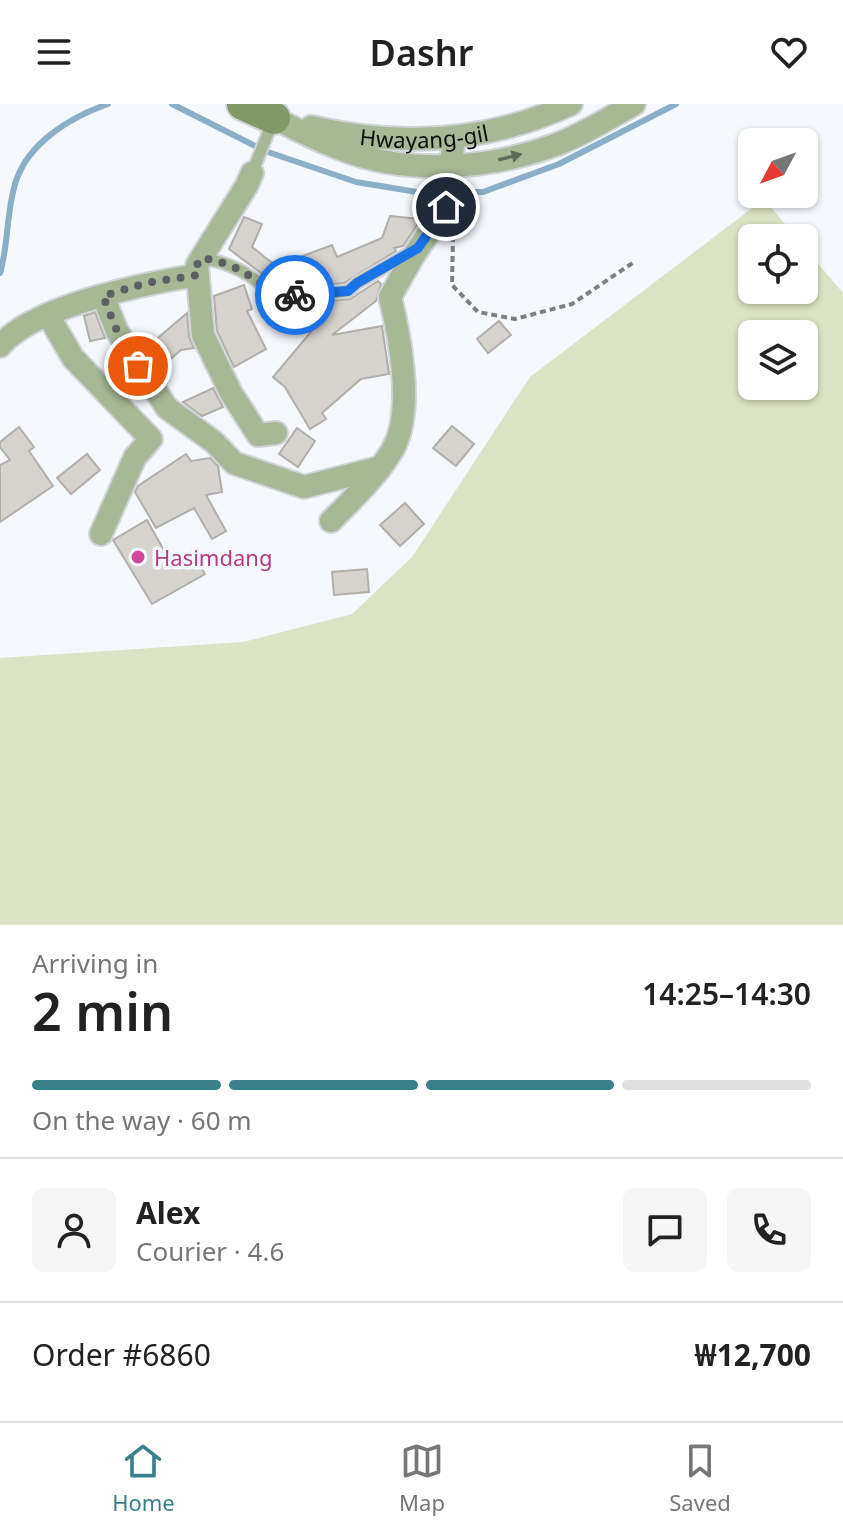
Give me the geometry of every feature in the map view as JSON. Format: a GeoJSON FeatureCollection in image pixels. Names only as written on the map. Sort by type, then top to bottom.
{"type":"FeatureCollection","features":[{"type":"Feature","properties":{"kind":"street","name":"Hwayang-gil"},"geometry":{"type":"LineString","coordinates":[[243,104],[269,129],[369,158],[452,171],[556,145],[634,104]]}},
{"type":"Feature","properties":{"kind":"street","name":"Hwayang-gil"},"geometry":{"type":"LineString","coordinates":[[269,129],[322,130],[385,139],[454,138],[493,133],[521,125],[571,104]]}},
{"type":"Feature","properties":{"kind":"street"},"geometry":{"type":"LineString","coordinates":[[331,521],[359,493],[395,444],[404,403],[396,323],[390,297],[446,207],[454,138]]}},
{"type":"Feature","properties":{"kind":"street"},"geometry":{"type":"LineString","coordinates":[[252,173],[199,266],[203,335],[231,393],[258,435],[276,433]]}},
{"type":"Feature","properties":{"kind":"street"},"geometry":{"type":"LineString","coordinates":[[0,346],[6,339],[48,315],[199,266]]}},
{"type":"Feature","properties":{"kind":"street"},"geometry":{"type":"LineString","coordinates":[[103,296],[117,331],[167,408],[214,442],[234,463],[304,487],[378,468]]}},
{"type":"Feature","properties":{"kind":"street"},"geometry":{"type":"LineString","coordinates":[[48,315],[73,358],[151,439],[135,457],[101,534]]}},
{"type":"Feature","properties":{"kind":"lane"},"geometry":{"type":"LineString","coordinates":[[252,173],[269,129]]}},
{"type":"Feature","properties":{"kind":"lane"},"geometry":{"type":"LineString","coordinates":[[199,266],[222,261],[239,268],[280,298],[305,293],[348,291],[418,248]]}},
{"type":"Feature","properties":{"kind":"path"},"geometry":{"type":"LineString","coordinates":[[446,207],[454,225],[452,285],[478,312],[515,319],[572,304],[634,262]]}},
{"type":"Feature","properties":{"kind":"green space"},"geometry":{"type":"Polygon","coordinates":[[[752,208],[772,208],[785,224],[738,224],[738,304],[818,304],[818,264],[843,293],[843,925],[0,925],[0,658],[243,642],[352,614],[412,557],[530,377],[752,208]]]}},
{"type":"Feature","properties":{"kind":"building"},"geometry":{"type":"Polygon","coordinates":[[[390,216],[421,219],[403,246],[394,248],[396,251],[344,283],[282,289],[229,249],[244,217],[262,224],[252,247],[276,266],[332,245],[337,257],[382,238],[390,216]]]}},
{"type":"Feature","properties":{"kind":"building"},"geometry":{"type":"Polygon","coordinates":[[[378,281],[381,284],[376,301],[332,335],[382,326],[389,374],[361,379],[322,413],[326,419],[310,429],[285,387],[273,377],[320,321],[308,327],[295,313],[295,305],[350,299],[378,281]]]}},
{"type":"Feature","properties":{"kind":"building"},"geometry":{"type":"Polygon","coordinates":[[[244,285],[252,309],[247,311],[266,349],[234,367],[217,331],[214,296],[244,285]]]}},
{"type":"Feature","properties":{"kind":"building"},"geometry":{"type":"Polygon","coordinates":[[[95,312],[105,338],[90,341],[84,316],[95,312]]]}},
{"type":"Feature","properties":{"kind":"building"},"geometry":{"type":"Polygon","coordinates":[[[187,313],[189,337],[194,348],[181,350],[159,369],[145,349],[187,313]]]}},
{"type":"Feature","properties":{"kind":"building"},"geometry":{"type":"Polygon","coordinates":[[[499,321],[511,335],[488,353],[477,339],[499,321]]]}},
{"type":"Feature","properties":{"kind":"building"},"geometry":{"type":"Polygon","coordinates":[[[213,388],[223,407],[202,416],[183,402],[213,388]]]}},
{"type":"Feature","properties":{"kind":"building"},"geometry":{"type":"Polygon","coordinates":[[[452,426],[474,444],[456,466],[433,448],[452,426]]]}},
{"type":"Feature","properties":{"kind":"building"},"geometry":{"type":"Polygon","coordinates":[[[19,427],[34,447],[29,451],[53,486],[0,522],[0,465],[10,460],[0,447],[0,442],[19,427]]]}},
{"type":"Feature","properties":{"kind":"building"},"geometry":{"type":"Polygon","coordinates":[[[297,428],[315,441],[298,467],[279,454],[297,428]]]}},
{"type":"Feature","properties":{"kind":"building"},"geometry":{"type":"Polygon","coordinates":[[[87,454],[100,470],[71,494],[57,478],[87,454]]]}},
{"type":"Feature","properties":{"kind":"building"},"geometry":{"type":"Polygon","coordinates":[[[186,454],[191,461],[210,458],[218,466],[222,492],[206,495],[226,531],[212,539],[194,508],[156,528],[135,492],[138,486],[186,454]]]}},
{"type":"Feature","properties":{"kind":"building"},"geometry":{"type":"Polygon","coordinates":[[[405,503],[424,524],[400,546],[380,525],[405,503]]]}},
{"type":"Feature","properties":{"kind":"building"},"geometry":{"type":"Polygon","coordinates":[[[147,520],[171,563],[192,551],[205,574],[152,604],[113,540],[147,520]]]}},
{"type":"Feature","properties":{"kind":"building"},"geometry":{"type":"Polygon","coordinates":[[[367,569],[369,592],[334,595],[332,572],[367,569]]]}},
{"type":"Feature","properties":{"kind":"waterway"},"geometry":{"type":"LineString","coordinates":[[0,273],[13,192],[22,167],[53,133],[80,116],[108,104]]}},
{"type":"Feature","properties":{"kind":"waterway"},"geometry":{"type":"LineString","coordinates":[[172,104],[265,151],[356,182],[417,192],[483,192],[559,164],[676,104]]}},
{"type":"Feature","properties":{"kind":"way so far"},"geometry":{"type":"LineString","coordinates":[[138,366],[117,331],[103,296],[146,283],[198,275],[197,265],[201,258],[222,261],[239,268],[280,298],[295,295]]}},
{"type":"Feature","properties":{"kind":"place","name":"Hasimdang"},"geometry":{"type":"Point","coordinates":[138,557]}},
{"type":"Feature","properties":{"kind":"route"},"geometry":{"type":"LineString","coordinates":[[295,295],[348,291],[418,248],[446,207]]}}]}
